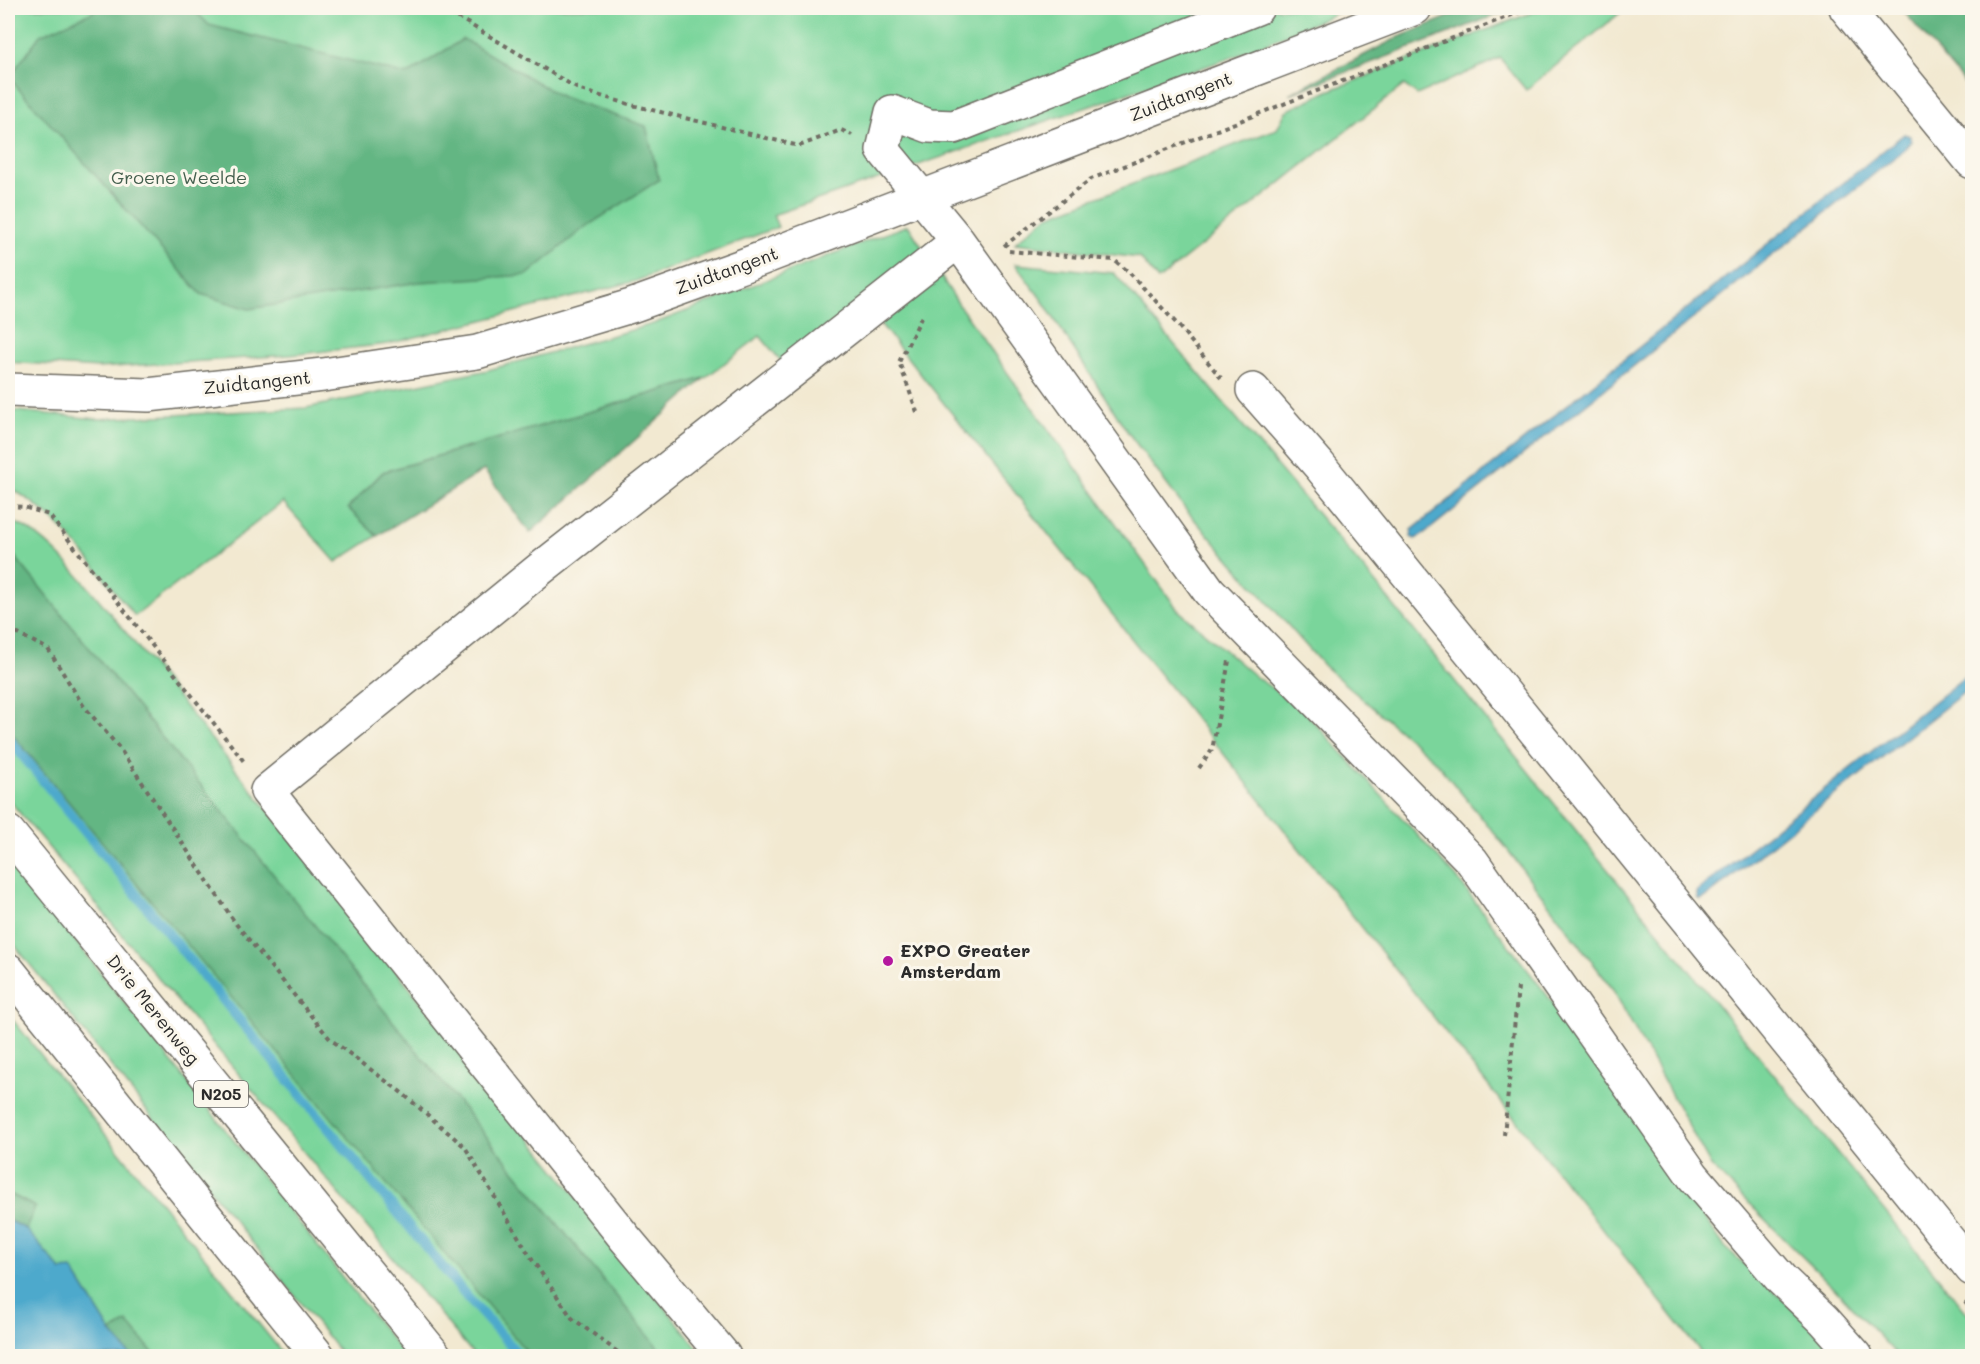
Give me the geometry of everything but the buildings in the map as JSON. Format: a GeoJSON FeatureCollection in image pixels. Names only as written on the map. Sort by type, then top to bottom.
{"type":"FeatureCollection","features":[{"type":"Feature","properties":{"kind":"main road"},"geometry":{"type":"LineString","coordinates":[[1257,8],[954,127],[929,126],[892,112],[883,150],[958,241],[1209,591],[1472,861],[1523,930],[1693,1176],[1782,1280],[1824,1320],[1856,1356]]}},
{"type":"Feature","properties":{"kind":"main road","name":"Zuidtangent"},"geometry":{"type":"LineString","coordinates":[[8,390],[148,395],[323,375],[477,352],[631,306],[1415,8]]}},
{"type":"Feature","properties":{"kind":"main road"},"geometry":{"type":"LineString","coordinates":[[1846,8],[1972,162]]}},
{"type":"Feature","properties":{"kind":"main road"},"geometry":{"type":"LineString","coordinates":[[724,1356],[625,1238],[267,791],[550,561],[958,241]]}},
{"type":"Feature","properties":{"kind":"main road"},"geometry":{"type":"LineString","coordinates":[[1253,390],[1319,465],[1972,1269]]}},
{"type":"Feature","properties":{"kind":"main road","name":"Drie Merenweg"},"geometry":{"type":"LineString","coordinates":[[8,832],[435,1356]]}},
{"type":"Feature","properties":{"kind":"main road"},"geometry":{"type":"LineString","coordinates":[[8,970],[318,1356]]}},
{"type":"Feature","properties":{"kind":"path"},"geometry":{"type":"LineString","coordinates":[[442,8],[580,90],[799,146],[841,130],[883,150]]}},
{"type":"Feature","properties":{"kind":"path"},"geometry":{"type":"LineString","coordinates":[[977,267],[1090,178],[1530,8]]}},
{"type":"Feature","properties":{"kind":"path"},"geometry":{"type":"LineString","coordinates":[[917,412],[899,362],[924,312]]}},
{"type":"Feature","properties":{"kind":"path"},"geometry":{"type":"LineString","coordinates":[[8,506],[24,507],[49,515],[267,791]]}},
{"type":"Feature","properties":{"kind":"path"},"geometry":{"type":"LineString","coordinates":[[1199,768],[1212,750],[1236,620]]}},
{"type":"Feature","properties":{"kind":"path"},"geometry":{"type":"LineString","coordinates":[[8,629],[48,649],[83,705],[120,749],[236,924],[330,1039],[402,1093],[465,1147],[531,1258],[572,1318],[623,1356]]}},
{"type":"Feature","properties":{"kind":"path"},"geometry":{"type":"LineString","coordinates":[[1504,1135],[1523,930]]}},
{"type":"Feature","properties":{"kind":"green space","name":"Groene Weelde"},"geometry":{"type":"Polygon","coordinates":[[[8,8],[1349,8],[1239,55],[773,215],[778,227],[636,281],[388,344],[290,355],[98,368],[8,362],[8,8]]]}},
{"type":"Feature","properties":{"kind":"green space"},"geometry":{"type":"Polygon","coordinates":[[[95,8],[192,8],[209,25],[407,75],[463,39],[562,97],[646,126],[659,180],[584,228],[527,275],[419,282],[249,309],[201,294],[9,78],[40,35],[93,12],[95,8]]]}},
{"type":"Feature","properties":{"kind":"green space"},"geometry":{"type":"Polygon","coordinates":[[[1470,8],[1515,8],[1289,94],[1399,37],[1470,8]]]}},
{"type":"Feature","properties":{"kind":"green space"},"geometry":{"type":"Polygon","coordinates":[[[1544,8],[1626,8],[1526,90],[1500,58],[1417,95],[1404,85],[1158,280],[1140,258],[1015,243],[1046,217],[1277,129],[1286,111],[1328,91],[1544,8]]]}},
{"type":"Feature","properties":{"kind":"green space"},"geometry":{"type":"Polygon","coordinates":[[[1901,8],[1972,8],[1972,92],[1901,8]]]}},
{"type":"Feature","properties":{"kind":"green space"},"geometry":{"type":"Polygon","coordinates":[[[908,225],[961,308],[1178,610],[1256,677],[1303,710],[1456,877],[1581,1039],[1724,1246],[1817,1330],[1838,1356],[1704,1356],[867,307],[786,367],[760,336],[705,378],[383,472],[348,508],[377,536],[336,562],[283,502],[135,616],[61,528],[27,498],[8,487],[8,410],[97,419],[306,408],[488,370],[653,324],[908,225]]]}},
{"type":"Feature","properties":{"kind":"green space"},"geometry":{"type":"Polygon","coordinates":[[[1015,264],[1114,273],[1369,575],[1972,1319],[1972,1356],[1898,1356],[1832,1286],[1711,1166],[1612,988],[1504,845],[1435,761],[1324,666],[1186,510],[1127,431],[1042,300],[1015,264]]]}},
{"type":"Feature","properties":{"kind":"green space"},"geometry":{"type":"Polygon","coordinates":[[[705,378],[530,533],[484,470],[377,536],[348,508],[383,472],[705,378]]]}},
{"type":"Feature","properties":{"kind":"green space"},"geometry":{"type":"Polygon","coordinates":[[[8,521],[23,526],[39,537],[89,588],[704,1356],[475,1356],[8,799],[8,521]]]}},
{"type":"Feature","properties":{"kind":"green space"},"geometry":{"type":"Polygon","coordinates":[[[8,548],[665,1356],[530,1356],[8,729],[8,548]]]}},
{"type":"Feature","properties":{"kind":"green space"},"geometry":{"type":"Polygon","coordinates":[[[8,856],[405,1356],[343,1356],[8,937],[8,856]]]}},
{"type":"Feature","properties":{"kind":"green space"},"geometry":{"type":"Polygon","coordinates":[[[8,1014],[285,1356],[99,1356],[8,1261],[8,1209],[35,1207],[8,1193],[8,1014]]]}},
{"type":"Feature","properties":{"kind":"green space"},"geometry":{"type":"Polygon","coordinates":[[[8,1193],[35,1207],[26,1229],[8,1220],[8,1193]]]}},
{"type":"Feature","properties":{"kind":"green space"},"geometry":{"type":"Polygon","coordinates":[[[127,1322],[156,1356],[131,1356],[111,1332],[127,1322]]]}},
{"type":"Feature","properties":{"kind":"water"},"geometry":{"type":"Polygon","coordinates":[[[1904,134],[1910,136],[1912,141],[1904,150],[1421,536],[1415,539],[1411,537],[1412,530],[1904,134]]]}},
{"type":"Feature","properties":{"kind":"water"},"geometry":{"type":"Polygon","coordinates":[[[1972,671],[1972,686],[1706,897],[1700,900],[1697,898],[1697,891],[1972,671]]]}},
{"type":"Feature","properties":{"kind":"water"},"geometry":{"type":"Polygon","coordinates":[[[8,1220],[26,1229],[61,1270],[72,1269],[111,1332],[131,1356],[8,1356],[8,1220]]]}},
{"type":"Feature","properties":{"kind":"waterway"},"geometry":{"type":"LineString","coordinates":[[8,738],[467,1297],[520,1356]]}},
{"type":"Feature","properties":{"kind":"place","name":"EXPO Greater Amsterdam"},"geometry":{"type":"Point","coordinates":[888,961]}}]}
